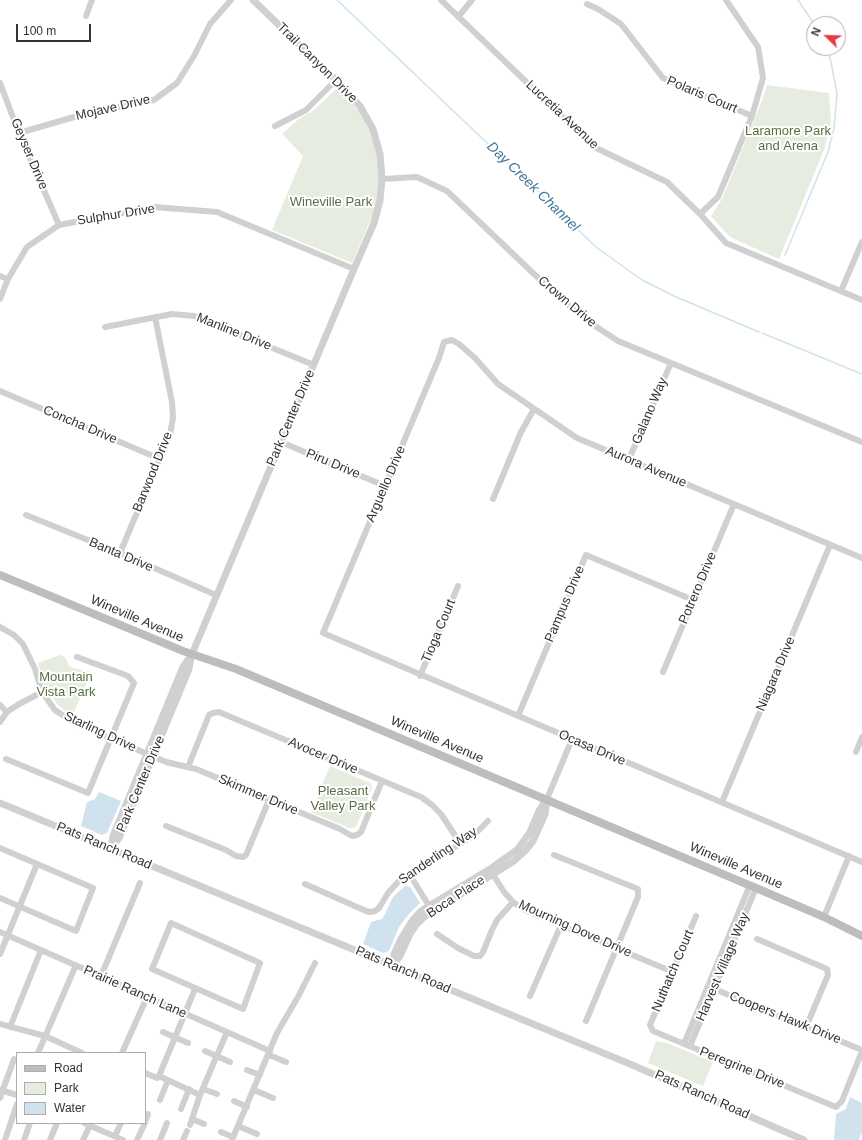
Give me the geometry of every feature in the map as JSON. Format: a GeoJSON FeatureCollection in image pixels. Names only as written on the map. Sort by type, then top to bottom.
{"type":"FeatureCollection","features":[{"type":"Feature","properties":{"kind":"main road","name":"Wineville Avenue"},"geometry":{"type":"LineString","coordinates":[[0,575],[192,654],[236,668],[824,917],[862,936]]}},
{"type":"Feature","properties":{"kind":"street"},"geometry":{"type":"LineString","coordinates":[[86,16],[92,0]]}},
{"type":"Feature","properties":{"kind":"street","name":"Mojave Drive"},"geometry":{"type":"LineString","coordinates":[[19,133],[88,113],[154,100],[177,83],[194,56],[210,24],[231,0]]}},
{"type":"Feature","properties":{"kind":"street","name":"Trail Canyon Drive"},"geometry":{"type":"LineString","coordinates":[[253,0],[336,80],[360,106],[373,129],[380,154],[382,178]]}},
{"type":"Feature","properties":{"kind":"street","name":"Lucretia Avenue"},"geometry":{"type":"LineString","coordinates":[[441,0],[594,148],[667,182],[700,214],[726,243],[862,300]]}},
{"type":"Feature","properties":{"kind":"street"},"geometry":{"type":"LineString","coordinates":[[458,17],[472,0]]}},
{"type":"Feature","properties":{"kind":"street"},"geometry":{"type":"LineString","coordinates":[[700,214],[718,197],[752,116],[763,78],[758,47],[726,0]]}},
{"type":"Feature","properties":{"kind":"street","name":"Polaris Court"},"geometry":{"type":"LineString","coordinates":[[587,4],[598,9],[621,24],[663,78],[752,116]]}},
{"type":"Feature","properties":{"kind":"street"},"geometry":{"type":"LineString","coordinates":[[275,126],[306,110],[336,80]]}},
{"type":"Feature","properties":{"kind":"street","name":"Geyser Drive"},"geometry":{"type":"LineString","coordinates":[[0,83],[19,133],[59,225]]}},
{"type":"Feature","properties":{"kind":"street","name":"Crown Drive"},"geometry":{"type":"LineString","coordinates":[[382,178],[417,177],[447,191],[534,274],[583,318],[618,341],[862,442]]}},
{"type":"Feature","properties":{"kind":"street","name":"Park Center Drive"},"geometry":{"type":"LineString","coordinates":[[111,848],[113,836],[189,668],[192,654],[216,595],[374,223],[380,201],[382,178]]}},
{"type":"Feature","properties":{"kind":"street","name":"Sulphur Drive"},"geometry":{"type":"LineString","coordinates":[[0,299],[8,279],[27,247],[59,225],[154,207],[217,212],[354,269]]}},
{"type":"Feature","properties":{"kind":"street"},"geometry":{"type":"LineString","coordinates":[[841,291],[862,242]]}},
{"type":"Feature","properties":{"kind":"street"},"geometry":{"type":"LineString","coordinates":[[0,276],[8,279]]}},
{"type":"Feature","properties":{"kind":"street","name":"Manline Drive"},"geometry":{"type":"LineString","coordinates":[[105,327],[172,314],[199,317],[314,365]]}},
{"type":"Feature","properties":{"kind":"street","name":"Barwood Drive"},"geometry":{"type":"LineString","coordinates":[[120,553],[170,434],[173,418],[172,402],[154,317]]}},
{"type":"Feature","properties":{"kind":"street","name":"Aurora Avenue"},"geometry":{"type":"LineString","coordinates":[[452,340],[475,358],[498,384],[577,438],[862,558]]}},
{"type":"Feature","properties":{"kind":"street","name":"Arguello Drive"},"geometry":{"type":"LineString","coordinates":[[323,633],[439,358],[444,342],[452,340]]}},
{"type":"Feature","properties":{"kind":"street","name":"Galano Way"},"geometry":{"type":"LineString","coordinates":[[629,459],[671,363]]}},
{"type":"Feature","properties":{"kind":"street","name":"Concha Drive"},"geometry":{"type":"LineString","coordinates":[[0,391],[160,458]]}},
{"type":"Feature","properties":{"kind":"street"},"geometry":{"type":"LineString","coordinates":[[493,499],[521,432],[534,409]]}},
{"type":"Feature","properties":{"kind":"street","name":"Piru Drive"},"geometry":{"type":"LineString","coordinates":[[281,442],[385,486]]}},
{"type":"Feature","properties":{"kind":"street","name":"Potrero Drive"},"geometry":{"type":"LineString","coordinates":[[663,672],[734,504]]}},
{"type":"Feature","properties":{"kind":"street","name":"Banta Drive"},"geometry":{"type":"LineString","coordinates":[[26,515],[120,553],[216,595]]}},
{"type":"Feature","properties":{"kind":"street","name":"Niagara Drive"},"geometry":{"type":"LineString","coordinates":[[722,802],[830,545]]}},
{"type":"Feature","properties":{"kind":"street","name":"Pampus Drive"},"geometry":{"type":"LineString","coordinates":[[518,716],[586,555],[693,600]]}},
{"type":"Feature","properties":{"kind":"street","name":"Tioga Court"},"geometry":{"type":"LineString","coordinates":[[420,676],[458,586]]}},
{"type":"Feature","properties":{"kind":"street","name":"Starling Drive"},"geometry":{"type":"LineString","coordinates":[[0,627],[14,635],[25,648],[35,669],[42,692],[48,702],[63,716],[73,722],[150,755]]}},
{"type":"Feature","properties":{"kind":"street","name":"Ocasa Drive"},"geometry":{"type":"LineString","coordinates":[[323,633],[420,676],[862,862]]}},
{"type":"Feature","properties":{"kind":"street"},"geometry":{"type":"LineString","coordinates":[[6,759],[88,793],[134,683],[128,676],[77,657]]}},
{"type":"Feature","properties":{"kind":"street"},"geometry":{"type":"LineString","coordinates":[[0,722],[7,712],[42,692]]}},
{"type":"Feature","properties":{"kind":"street"},"geometry":{"type":"LineString","coordinates":[[0,705],[7,712]]}},
{"type":"Feature","properties":{"kind":"street","name":"Avocer Drive"},"geometry":{"type":"LineString","coordinates":[[188,767],[206,720],[209,715],[219,712],[421,798],[432,805],[441,814],[460,843]]}},
{"type":"Feature","properties":{"kind":"street"},"geometry":{"type":"LineString","coordinates":[[856,752],[862,737]]}},
{"type":"Feature","properties":{"kind":"street","name":"Boca Place"},"geometry":{"type":"LineString","coordinates":[[392,966],[400,956],[406,941],[416,925],[431,909],[491,872],[510,856],[524,841],[530,832],[539,811],[547,799],[572,739]]}},
{"type":"Feature","properties":{"kind":"street","name":"Skimmer Drive"},"geometry":{"type":"LineString","coordinates":[[150,755],[172,764],[188,767],[352,836],[361,832],[382,781]]}},
{"type":"Feature","properties":{"kind":"street"},"geometry":{"type":"LineString","coordinates":[[166,826],[226,850],[236,856],[243,856],[246,855],[269,800]]}},
{"type":"Feature","properties":{"kind":"street","name":"Pats Ranch Road"},"geometry":{"type":"LineString","coordinates":[[0,802],[630,1064],[804,1140]]}},
{"type":"Feature","properties":{"kind":"street","name":"Sanderling Way"},"geometry":{"type":"LineString","coordinates":[[305,884],[366,911],[375,911],[380,908],[384,899],[398,882],[473,836],[488,821]]}},
{"type":"Feature","properties":{"kind":"street"},"geometry":{"type":"LineString","coordinates":[[0,848],[93,888],[76,931],[0,898]]}},
{"type":"Feature","properties":{"kind":"street"},"geometry":{"type":"LineString","coordinates":[[554,855],[638,889],[638,896],[586,1021]]}},
{"type":"Feature","properties":{"kind":"street"},"geometry":{"type":"LineString","coordinates":[[824,917],[849,856]]}},
{"type":"Feature","properties":{"kind":"street"},"geometry":{"type":"LineString","coordinates":[[0,954],[37,864]]}},
{"type":"Feature","properties":{"kind":"street","name":"Mourning Dove Drive"},"geometry":{"type":"LineString","coordinates":[[491,872],[504,892],[513,902],[525,910],[673,972]]}},
{"type":"Feature","properties":{"kind":"street"},"geometry":{"type":"LineString","coordinates":[[410,875],[431,909]]}},
{"type":"Feature","properties":{"kind":"street"},"geometry":{"type":"LineString","coordinates":[[101,976],[140,883]]}},
{"type":"Feature","properties":{"kind":"street","name":"Harvest Village Way"},"geometry":{"type":"LineString","coordinates":[[687,1045],[753,887]]}},
{"type":"Feature","properties":{"kind":"street"},"geometry":{"type":"LineString","coordinates":[[437,934],[458,948],[474,956],[480,956],[484,952],[497,920],[513,902]]}},
{"type":"Feature","properties":{"kind":"street","name":"Nuthatch Court"},"geometry":{"type":"LineString","coordinates":[[650,1025],[696,916]]}},
{"type":"Feature","properties":{"kind":"street"},"geometry":{"type":"LineString","coordinates":[[171,923],[260,963],[243,1009],[195,989],[152,969],[171,923]]}},
{"type":"Feature","properties":{"kind":"street"},"geometry":{"type":"LineString","coordinates":[[530,996],[561,925]]}},
{"type":"Feature","properties":{"kind":"street","name":"Prairie Ranch Lane"},"geometry":{"type":"LineString","coordinates":[[0,932],[227,1032],[286,1062]]}},
{"type":"Feature","properties":{"kind":"street"},"geometry":{"type":"LineString","coordinates":[[757,939],[827,969],[828,975],[806,1026]]}},
{"type":"Feature","properties":{"kind":"street"},"geometry":{"type":"LineString","coordinates":[[10,1027],[41,950]]}},
{"type":"Feature","properties":{"kind":"street"},"geometry":{"type":"LineString","coordinates":[[221,1132],[233,1139],[277,1033],[298,997],[315,963]]}},
{"type":"Feature","properties":{"kind":"street"},"geometry":{"type":"LineString","coordinates":[[38,1052],[76,966]]}},
{"type":"Feature","properties":{"kind":"street","name":"Coopers Hawk Drive"},"geometry":{"type":"LineString","coordinates":[[711,988],[862,1050]]}},
{"type":"Feature","properties":{"kind":"street"},"geometry":{"type":"LineString","coordinates":[[159,1076],[195,989]]}},
{"type":"Feature","properties":{"kind":"street"},"geometry":{"type":"LineString","coordinates":[[122,1052],[147,997]]}},
{"type":"Feature","properties":{"kind":"street"},"geometry":{"type":"LineString","coordinates":[[0,1024],[45,1036],[80,1052]]}},
{"type":"Feature","properties":{"kind":"street","name":"Peregrine Drive"},"geometry":{"type":"LineString","coordinates":[[650,1025],[653,1031],[836,1107],[842,1101],[862,1050]]}},
{"type":"Feature","properties":{"kind":"street"},"geometry":{"type":"LineString","coordinates":[[163,1032],[188,1043]]}},
{"type":"Feature","properties":{"kind":"street"},"geometry":{"type":"LineString","coordinates":[[204,1124],[191,1122],[227,1032]]}},
{"type":"Feature","properties":{"kind":"street"},"geometry":{"type":"LineString","coordinates":[[204,1051],[230,1062]]}},
{"type":"Feature","properties":{"kind":"street"},"geometry":{"type":"LineString","coordinates":[[0,1098],[1,1091],[14,1059]]}},
{"type":"Feature","properties":{"kind":"street"},"geometry":{"type":"LineString","coordinates":[[247,1070],[260,1075]]}},
{"type":"Feature","properties":{"kind":"street"},"geometry":{"type":"LineString","coordinates":[[146,1075],[157,1078],[159,1076],[188,1089],[217,1094]]}},
{"type":"Feature","properties":{"kind":"street"},"geometry":{"type":"LineString","coordinates":[[160,1100],[168,1080]]}},
{"type":"Feature","properties":{"kind":"street"},"geometry":{"type":"LineString","coordinates":[[181,1109],[188,1089]]}},
{"type":"Feature","properties":{"kind":"street"},"geometry":{"type":"LineString","coordinates":[[254,1090],[273,1098]]}},
{"type":"Feature","properties":{"kind":"street"},"geometry":{"type":"LineString","coordinates":[[1,1091],[16,1095]]}},
{"type":"Feature","properties":{"kind":"street"},"geometry":{"type":"LineString","coordinates":[[234,1101],[246,1107]]}},
{"type":"Feature","properties":{"kind":"street"},"geometry":{"type":"LineString","coordinates":[[5,1140],[16,1107]]}},
{"type":"Feature","properties":{"kind":"street"},"geometry":{"type":"LineString","coordinates":[[146,1120],[148,1114]]}},
{"type":"Feature","properties":{"kind":"street"},"geometry":{"type":"LineString","coordinates":[[160,1140],[167,1123]]}},
{"type":"Feature","properties":{"kind":"street"},"geometry":{"type":"LineString","coordinates":[[24,1140],[30,1124]]}},
{"type":"Feature","properties":{"kind":"street"},"geometry":{"type":"LineString","coordinates":[[50,1140],[57,1124]]}},
{"type":"Feature","properties":{"kind":"street"},"geometry":{"type":"LineString","coordinates":[[83,1140],[87,1124],[97,1126],[113,1137],[123,1140]]}},
{"type":"Feature","properties":{"kind":"street"},"geometry":{"type":"LineString","coordinates":[[113,1137],[120,1124]]}},
{"type":"Feature","properties":{"kind":"street"},"geometry":{"type":"LineString","coordinates":[[137,1140],[145,1124]]}},
{"type":"Feature","properties":{"kind":"street"},"geometry":{"type":"LineString","coordinates":[[238,1126],[257,1134]]}},
{"type":"Feature","properties":{"kind":"street"},"geometry":{"type":"LineString","coordinates":[[183,1140],[187,1131]]}},
{"type":"Feature","properties":{"kind":"green space","name":"Laramore Park and Arena"},"geometry":{"type":"Polygon","coordinates":[[[767,85],[829,93],[831,123],[824,150],[779,259],[730,237],[711,216],[722,199],[762,101],[767,85]]]}},
{"type":"Feature","properties":{"kind":"green space","name":"Wineville Park"},"geometry":{"type":"Polygon","coordinates":[[[337,88],[348,97],[359,111],[369,128],[375,145],[379,166],[380,188],[374,212],[352,263],[272,230],[303,156],[282,134],[300,118],[313,111],[337,88]]]}},
{"type":"Feature","properties":{"kind":"green space","name":"Mountain Vista Park"},"geometry":{"type":"Polygon","coordinates":[[[60,655],[65,657],[69,666],[72,668],[91,672],[72,717],[59,706],[48,692],[38,663],[60,655]]]}},
{"type":"Feature","properties":{"kind":"green space","name":"Pleasant Valley Park"},"geometry":{"type":"Polygon","coordinates":[[[330,766],[370,783],[372,788],[357,825],[354,828],[349,828],[311,812],[330,766]]]}},
{"type":"Feature","properties":{"kind":"green space"},"geometry":{"type":"Polygon","coordinates":[[[656,1041],[667,1043],[713,1062],[703,1086],[648,1063],[656,1041]]]}},
{"type":"Feature","properties":{"kind":"water"},"geometry":{"type":"Polygon","coordinates":[[[99,792],[121,801],[107,833],[102,835],[81,826],[87,802],[95,799],[99,792]]]}},
{"type":"Feature","properties":{"kind":"water"},"geometry":{"type":"Polygon","coordinates":[[[405,886],[410,887],[420,903],[399,927],[389,951],[383,953],[363,944],[371,922],[382,919],[393,897],[405,886]]]}},
{"type":"Feature","properties":{"kind":"water"},"geometry":{"type":"Polygon","coordinates":[[[850,1097],[862,1103],[862,1132],[859,1140],[834,1140],[836,1114],[846,1109],[850,1097]]]}},
{"type":"Feature","properties":{"kind":"waterway","name":"Day Creek Channel"},"geometry":{"type":"LineString","coordinates":[[337,0],[596,247],[642,280],[674,296],[759,332]]}},
{"type":"Feature","properties":{"kind":"waterway"},"geometry":{"type":"LineString","coordinates":[[798,0],[809,16]]}},
{"type":"Feature","properties":{"kind":"waterway"},"geometry":{"type":"LineString","coordinates":[[785,255],[828,152],[834,128],[837,93],[829,56]]}},
{"type":"Feature","properties":{"kind":"waterway","name":"Day Creek Channel"},"geometry":{"type":"LineString","coordinates":[[762,333],[862,374]]}}]}
